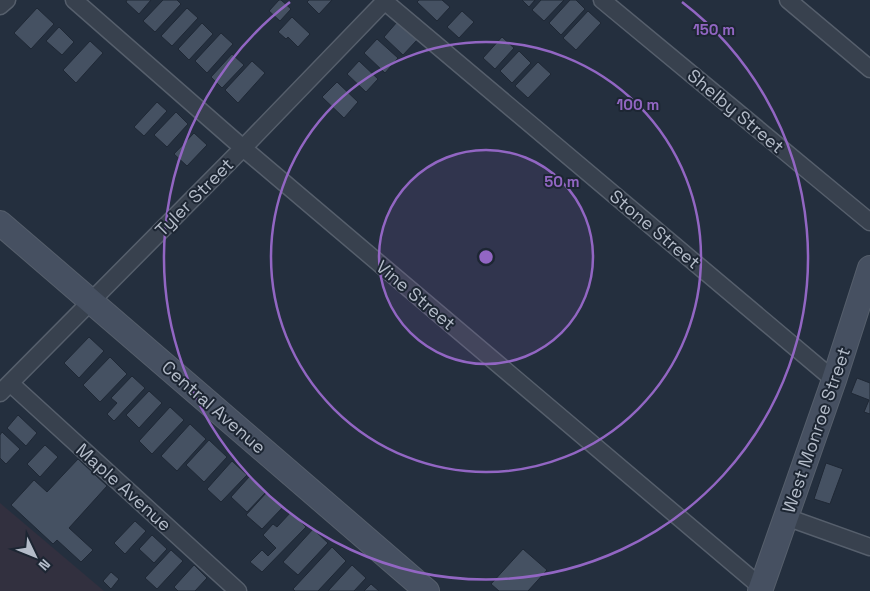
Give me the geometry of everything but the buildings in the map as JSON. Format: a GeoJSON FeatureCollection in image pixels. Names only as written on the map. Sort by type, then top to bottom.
{"type":"FeatureCollection","features":[{"type":"Feature","properties":{"kind":"street"},"geometry":{"type":"LineString","coordinates":[[0,6],[7,0]]}},
{"type":"Feature","properties":{"kind":"street","name":"Vine Street"},"geometry":{"type":"LineString","coordinates":[[74,0],[243,148],[760,589]]}},
{"type":"Feature","properties":{"kind":"street","name":"Tyler Street"},"geometry":{"type":"LineString","coordinates":[[5,388],[243,148],[385,0]]}},
{"type":"Feature","properties":{"kind":"street","name":"Stone Street"},"geometry":{"type":"LineString","coordinates":[[385,0],[834,380]]}},
{"type":"Feature","properties":{"kind":"street","name":"Shelby Street"},"geometry":{"type":"LineString","coordinates":[[602,0],[870,222]]}},
{"type":"Feature","properties":{"kind":"street"},"geometry":{"type":"LineString","coordinates":[[788,0],[870,69]]}},
{"type":"Feature","properties":{"kind":"street","name":"Central Avenue"},"geometry":{"type":"LineString","coordinates":[[0,224],[427,591]]}},
{"type":"Feature","properties":{"kind":"street","name":"West Monroe Street"},"geometry":{"type":"LineString","coordinates":[[760,589],[834,380],[870,268]]}},
{"type":"Feature","properties":{"kind":"street","name":"Maple Avenue"},"geometry":{"type":"LineString","coordinates":[[5,388],[238,591]]}},
{"type":"Feature","properties":{"kind":"street"},"geometry":{"type":"LineString","coordinates":[[786,518],[870,546]]}},
{"type":"Feature","properties":{"kind":"shaded area"},"geometry":{"type":"Polygon","coordinates":[[[0,503],[104,591],[0,591],[0,503]]]}}]}
